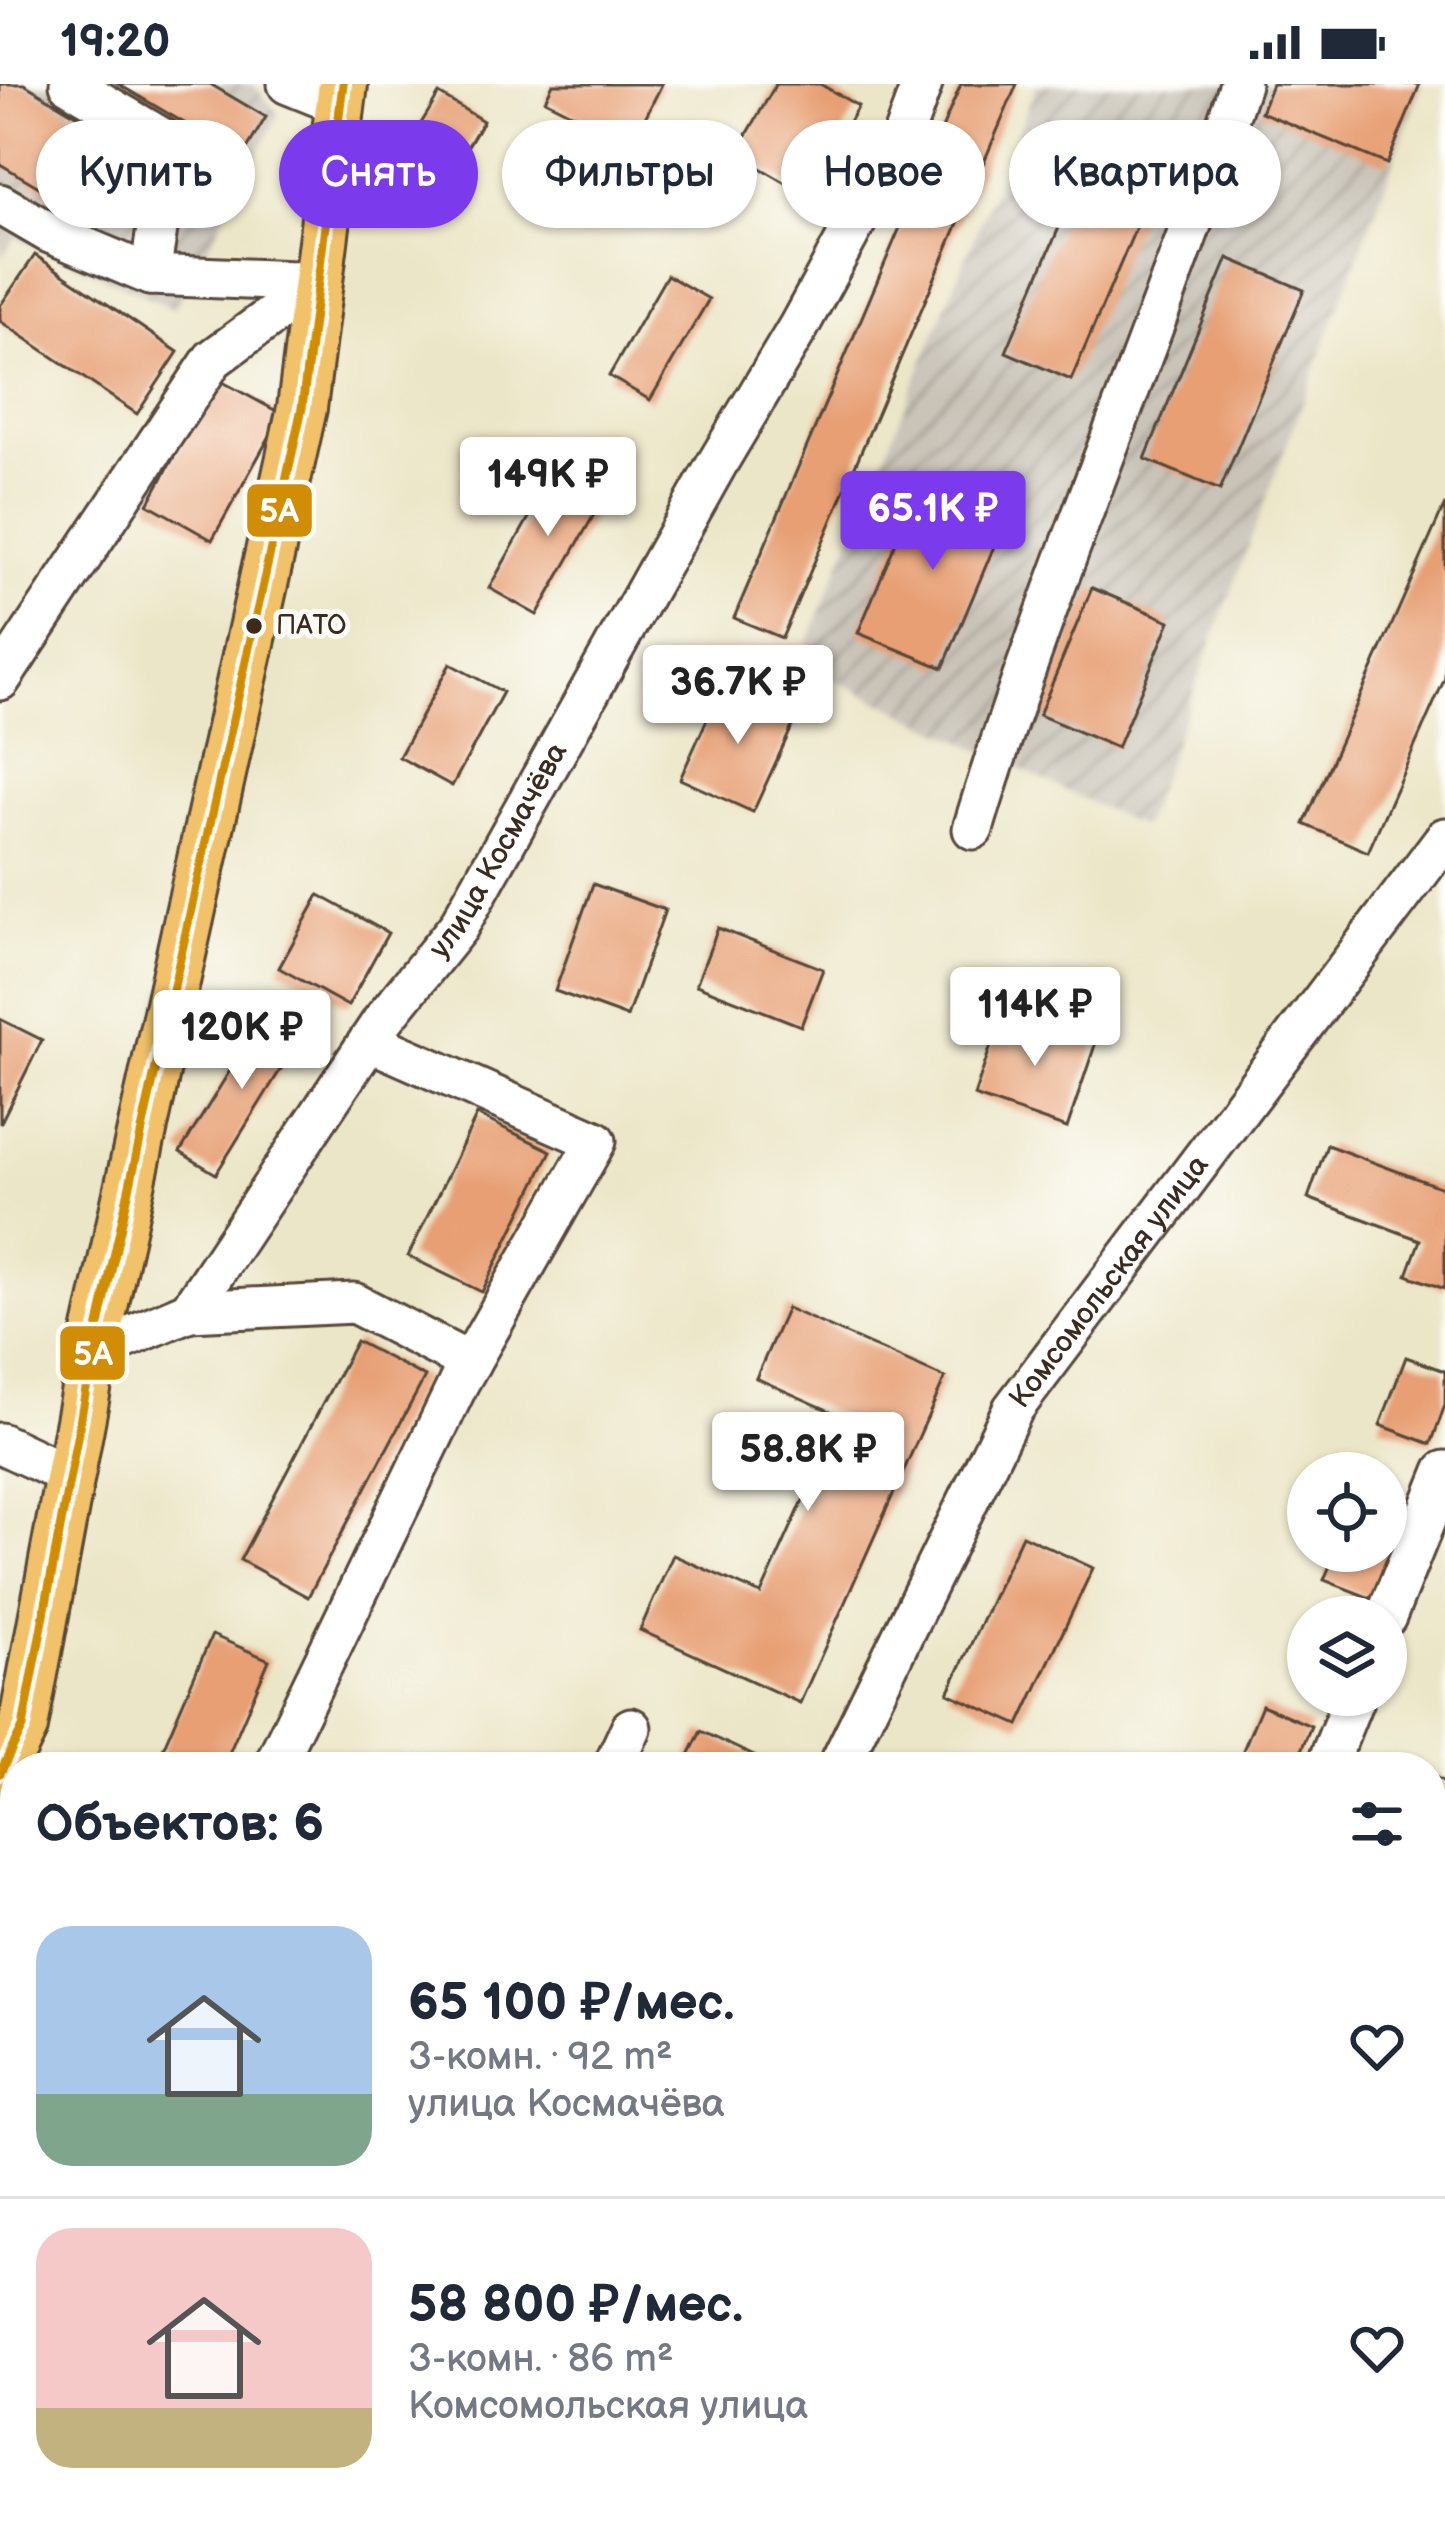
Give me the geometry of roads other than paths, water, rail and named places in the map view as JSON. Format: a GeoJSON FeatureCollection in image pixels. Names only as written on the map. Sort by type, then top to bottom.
{"type":"FeatureCollection","features":[{"type":"Feature","properties":{"kind":"main road"},"geometry":{"type":"LineString","coordinates":[[10,1752],[23,1727],[93,1352],[302,408],[341,94]]}},
{"type":"Feature","properties":{"kind":"street"},"geometry":{"type":"LineString","coordinates":[[70,84],[170,142],[150,274]]}},
{"type":"Feature","properties":{"kind":"street"},"geometry":{"type":"LineString","coordinates":[[288,84],[341,94]]}},
{"type":"Feature","properties":{"kind":"street","name":"улица Космачёва"},"geometry":{"type":"LineString","coordinates":[[189,1311],[369,1041],[458,927],[718,462],[800,326],[904,133],[922,84]]}},
{"type":"Feature","properties":{"kind":"street"},"geometry":{"type":"LineString","coordinates":[[973,830],[1016,689],[1210,176],[1240,84]]}},
{"type":"Feature","properties":{"kind":"street"},"geometry":{"type":"LineString","coordinates":[[0,204],[48,232],[150,274],[318,281]]}},
{"type":"Feature","properties":{"kind":"street"},"geometry":{"type":"LineString","coordinates":[[0,680],[213,359],[318,281]]}},
{"type":"Feature","properties":{"kind":"street","name":"Комсомольская улица"},"geometry":{"type":"LineString","coordinates":[[845,1752],[1013,1409],[1445,838]]}},
{"type":"Feature","properties":{"kind":"street"},"geometry":{"type":"LineString","coordinates":[[280,1752],[470,1363],[596,1141],[369,1041]]}},
{"type":"Feature","properties":{"kind":"street"},"geometry":{"type":"LineString","coordinates":[[93,1352],[189,1311],[354,1303],[470,1363]]}},
{"type":"Feature","properties":{"kind":"street"},"geometry":{"type":"LineString","coordinates":[[0,1443],[70,1476]]}},
{"type":"Feature","properties":{"kind":"street"},"geometry":{"type":"LineString","coordinates":[[1394,1596],[1445,1471]]}},
{"type":"Feature","properties":{"kind":"street"},"geometry":{"type":"LineString","coordinates":[[1332,1752],[1347,1716]]}},
{"type":"Feature","properties":{"kind":"street"},"geometry":{"type":"LineString","coordinates":[[620,1752],[631,1728]]}},
{"type":"Feature","properties":{"kind":"place","name":"ПАТО"},"geometry":{"type":"Point","coordinates":[254,626]}}]}
